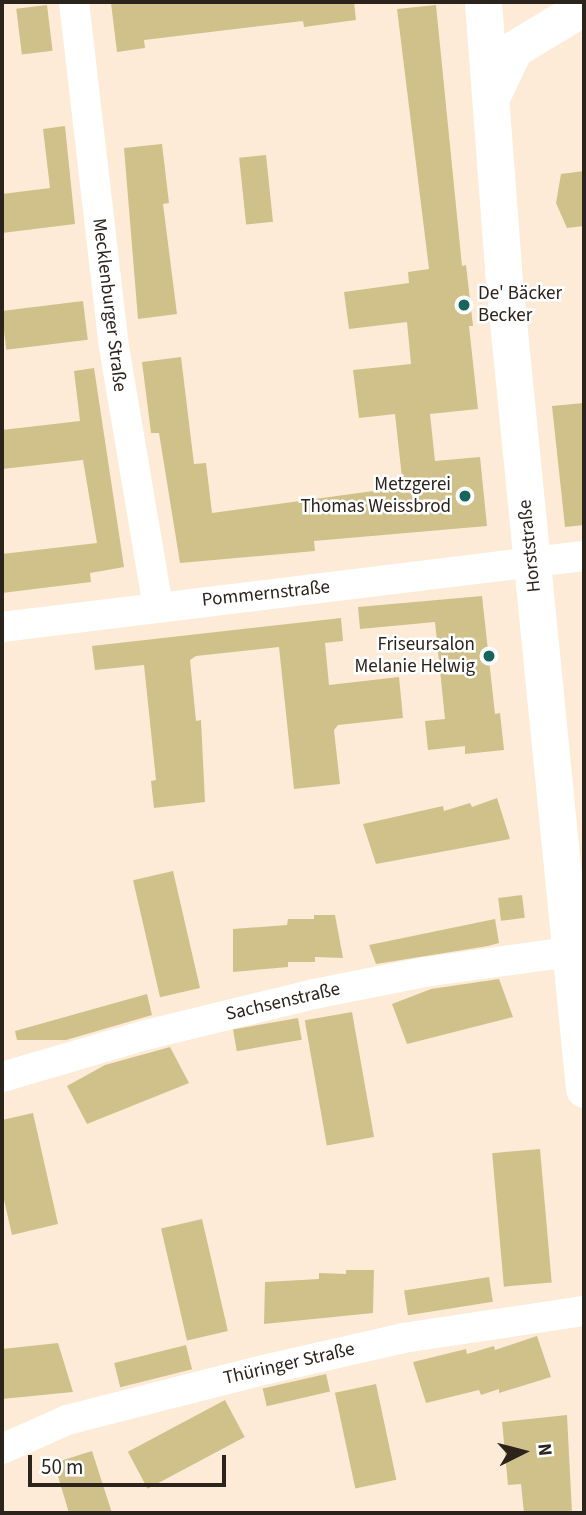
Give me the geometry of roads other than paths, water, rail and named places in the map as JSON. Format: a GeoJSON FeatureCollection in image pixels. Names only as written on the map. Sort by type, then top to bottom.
{"type":"FeatureCollection","features":[{"type":"Feature","properties":{"kind":"street","name":"Mecklenburger Straße"},"geometry":{"type":"LineString","coordinates":[[74,2],[117,370],[158,606]]}},
{"type":"Feature","properties":{"kind":"street","name":"Horststraße"},"geometry":{"type":"LineString","coordinates":[[483,2],[531,562],[584,1089]]}},
{"type":"Feature","properties":{"kind":"street"},"geometry":{"type":"LineString","coordinates":[[492,97],[514,49],[571,6]]}},
{"type":"Feature","properties":{"kind":"street","name":"Pommernstraße"},"geometry":{"type":"LineString","coordinates":[[2,627],[584,556]]}},
{"type":"Feature","properties":{"kind":"street","name":"Sachsenstraße"},"geometry":{"type":"LineString","coordinates":[[2,1077],[135,1038],[314,994],[425,972],[570,952]]}},
{"type":"Feature","properties":{"kind":"street","name":"Thüringer Straße"},"geometry":{"type":"LineString","coordinates":[[2,1450],[67,1420],[255,1371],[404,1338],[584,1311]]}},
{"type":"Feature","properties":{"kind":"place","name":"De' Bäcker Becker"},"geometry":{"type":"Point","coordinates":[464,305]}},
{"type":"Feature","properties":{"kind":"place","name":"Metzgerei Thomas Weissbrod"},"geometry":{"type":"Point","coordinates":[465,496]}},
{"type":"Feature","properties":{"kind":"place","name":"Friseursalon Melanie Helwig"},"geometry":{"type":"Point","coordinates":[489,656]}}]}
